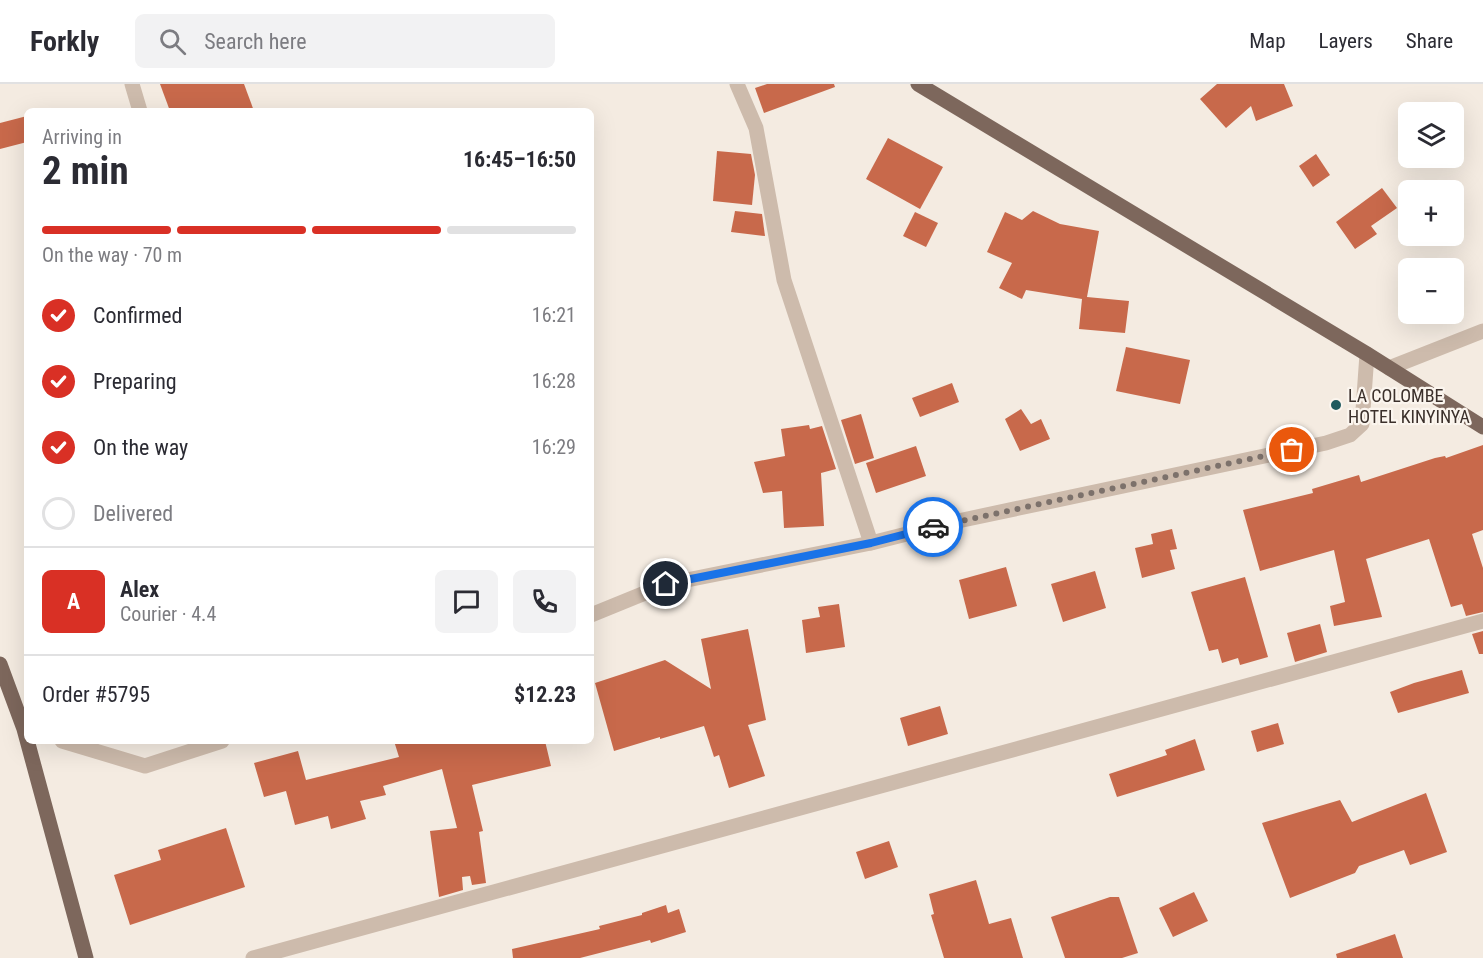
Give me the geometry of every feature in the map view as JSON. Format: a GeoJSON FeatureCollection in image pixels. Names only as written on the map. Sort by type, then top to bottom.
{"type":"FeatureCollection","features":[{"type":"Feature","properties":{"kind":"main road"},"geometry":{"type":"LineString","coordinates":[[918,84],[1483,427]]}},
{"type":"Feature","properties":{"kind":"main road"},"geometry":{"type":"LineString","coordinates":[[0,664],[24,727]]}},
{"type":"Feature","properties":{"kind":"main road"},"geometry":{"type":"LineString","coordinates":[[29,744],[86,958]]}},
{"type":"Feature","properties":{"kind":"street"},"geometry":{"type":"LineString","coordinates":[[132,84],[139,108]]}},
{"type":"Feature","properties":{"kind":"street"},"geometry":{"type":"LineString","coordinates":[[738,84],[756,128],[784,280],[871,543]]}},
{"type":"Feature","properties":{"kind":"street"},"geometry":{"type":"LineString","coordinates":[[1389,368],[1483,331]]}},
{"type":"Feature","properties":{"kind":"street"},"geometry":{"type":"LineString","coordinates":[[594,614],[666,584],[871,543],[958,521],[1201,471],[1350,435],[1362,424],[1366,354]]}},
{"type":"Feature","properties":{"kind":"street"},"geometry":{"type":"LineString","coordinates":[[253,958],[1483,621]]}},
{"type":"Feature","properties":{"kind":"street"},"geometry":{"type":"LineString","coordinates":[[72,744],[145,766],[213,744]]}},
{"type":"Feature","properties":{"kind":"building"},"geometry":{"type":"Polygon","coordinates":[[[160,84],[244,84],[253,108],[169,108],[160,84]]]}},
{"type":"Feature","properties":{"kind":"building"},"geometry":{"type":"Polygon","coordinates":[[[767,84],[834,84],[835,87],[764,113],[755,88],[767,84]]]}},
{"type":"Feature","properties":{"kind":"building"},"geometry":{"type":"Polygon","coordinates":[[[1217,84],[1284,84],[1293,106],[1256,121],[1251,106],[1226,128],[1200,99],[1217,84]]]}},
{"type":"Feature","properties":{"kind":"building"},"geometry":{"type":"Polygon","coordinates":[[[24,117],[24,143],[0,149],[0,123],[24,117]]]}},
{"type":"Feature","properties":{"kind":"building"},"geometry":{"type":"Polygon","coordinates":[[[888,138],[943,167],[920,209],[866,179],[888,138]]]}},
{"type":"Feature","properties":{"kind":"building"},"geometry":{"type":"Polygon","coordinates":[[[717,151],[751,154],[755,175],[752,205],[713,201],[717,151]]]}},
{"type":"Feature","properties":{"kind":"building"},"geometry":{"type":"Polygon","coordinates":[[[1316,154],[1330,175],[1313,187],[1299,166],[1316,154]]]}},
{"type":"Feature","properties":{"kind":"building"},"geometry":{"type":"Polygon","coordinates":[[[1382,188],[1397,208],[1371,226],[1377,234],[1355,249],[1336,222],[1382,188]]]}},
{"type":"Feature","properties":{"kind":"building"},"geometry":{"type":"Polygon","coordinates":[[[735,211],[762,214],[765,236],[731,232],[735,211]]]}},
{"type":"Feature","properties":{"kind":"building"},"geometry":{"type":"Polygon","coordinates":[[[1033,211],[1060,224],[1099,231],[1087,297],[1129,301],[1125,333],[1079,329],[1082,299],[1026,290],[1022,299],[999,288],[1012,263],[987,252],[1005,212],[1022,220],[1033,211]]]}},
{"type":"Feature","properties":{"kind":"building"},"geometry":{"type":"Polygon","coordinates":[[[915,212],[938,223],[926,247],[903,236],[915,212]]]}},
{"type":"Feature","properties":{"kind":"building"},"geometry":{"type":"Polygon","coordinates":[[[1126,347],[1190,360],[1180,404],[1116,391],[1126,347]]]}},
{"type":"Feature","properties":{"kind":"building"},"geometry":{"type":"Polygon","coordinates":[[[952,383],[959,402],[920,417],[912,398],[952,383]]]}},
{"type":"Feature","properties":{"kind":"building"},"geometry":{"type":"Polygon","coordinates":[[[1021,409],[1031,424],[1041,419],[1050,439],[1020,451],[1005,419],[1021,409]]]}},
{"type":"Feature","properties":{"kind":"building"},"geometry":{"type":"Polygon","coordinates":[[[861,414],[874,458],[855,464],[841,420],[861,414]]]}},
{"type":"Feature","properties":{"kind":"building"},"geometry":{"type":"Polygon","coordinates":[[[809,425],[810,429],[822,426],[836,469],[821,473],[824,526],[784,528],[782,491],[763,493],[754,462],[785,456],[781,429],[809,425]]]}},
{"type":"Feature","properties":{"kind":"building"},"geometry":{"type":"Polygon","coordinates":[[[1483,445],[1483,530],[1472,534],[1483,568],[1483,612],[1466,616],[1462,604],[1451,607],[1429,539],[1366,559],[1382,617],[1334,626],[1330,606],[1345,602],[1334,550],[1260,571],[1243,510],[1313,493],[1312,489],[1359,475],[1361,482],[1483,445]]]}},
{"type":"Feature","properties":{"kind":"building"},"geometry":{"type":"Polygon","coordinates":[[[916,446],[926,476],[876,493],[866,463],[916,446]]]}},
{"type":"Feature","properties":{"kind":"building"},"geometry":{"type":"Polygon","coordinates":[[[1172,529],[1177,549],[1170,550],[1175,569],[1142,578],[1135,548],[1153,544],[1151,534],[1172,529]]]}},
{"type":"Feature","properties":{"kind":"building"},"geometry":{"type":"Polygon","coordinates":[[[1006,567],[1017,606],[969,619],[959,580],[1006,567]]]}},
{"type":"Feature","properties":{"kind":"building"},"geometry":{"type":"Polygon","coordinates":[[[1095,571],[1106,608],[1063,622],[1051,584],[1095,571]]]}},
{"type":"Feature","properties":{"kind":"building"},"geometry":{"type":"Polygon","coordinates":[[[1245,577],[1268,657],[1240,665],[1238,658],[1222,663],[1218,649],[1209,651],[1191,592],[1245,577]]]}},
{"type":"Feature","properties":{"kind":"building"},"geometry":{"type":"Polygon","coordinates":[[[839,604],[845,647],[806,653],[802,620],[820,617],[818,607],[839,604]]]}},
{"type":"Feature","properties":{"kind":"building"},"geometry":{"type":"Polygon","coordinates":[[[1320,624],[1327,652],[1295,662],[1287,633],[1320,624]]]}},
{"type":"Feature","properties":{"kind":"building"},"geometry":{"type":"Polygon","coordinates":[[[748,629],[766,720],[748,725],[765,776],[729,788],[719,755],[714,757],[704,726],[614,751],[595,683],[665,660],[711,689],[701,639],[748,629]]]}},
{"type":"Feature","properties":{"kind":"building"},"geometry":{"type":"Polygon","coordinates":[[[1483,631],[1483,654],[1479,654],[1472,634],[1483,631]]]}},
{"type":"Feature","properties":{"kind":"building"},"geometry":{"type":"Polygon","coordinates":[[[1462,670],[1469,693],[1398,713],[1390,692],[1462,670]]]}},
{"type":"Feature","properties":{"kind":"building"},"geometry":{"type":"Polygon","coordinates":[[[940,706],[948,734],[908,746],[900,718],[940,706]]]}},
{"type":"Feature","properties":{"kind":"building"},"geometry":{"type":"Polygon","coordinates":[[[1278,723],[1284,744],[1257,752],[1251,731],[1278,723]]]}},
{"type":"Feature","properties":{"kind":"building"},"geometry":{"type":"Polygon","coordinates":[[[1195,739],[1205,770],[1117,797],[1109,774],[1167,755],[1165,750],[1195,739]]]}},
{"type":"Feature","properties":{"kind":"building"},"geometry":{"type":"Polygon","coordinates":[[[395,744],[546,744],[551,766],[472,785],[483,831],[479,832],[486,883],[472,885],[470,876],[462,877],[463,890],[439,897],[430,831],[457,828],[442,769],[383,786],[386,795],[360,801],[366,819],[331,829],[328,816],[295,825],[286,791],[264,797],[254,763],[298,751],[306,780],[399,757],[395,744]]]}},
{"type":"Feature","properties":{"kind":"building"},"geometry":{"type":"Polygon","coordinates":[[[1426,793],[1447,852],[1410,865],[1404,850],[1359,866],[1355,873],[1290,898],[1262,823],[1340,800],[1352,822],[1426,793]]]}},
{"type":"Feature","properties":{"kind":"building"},"geometry":{"type":"Polygon","coordinates":[[[226,828],[245,887],[130,925],[114,875],[161,860],[158,850],[226,828]]]}},
{"type":"Feature","properties":{"kind":"building"},"geometry":{"type":"Polygon","coordinates":[[[889,841],[898,867],[865,879],[856,852],[889,841]]]}},
{"type":"Feature","properties":{"kind":"building"},"geometry":{"type":"Polygon","coordinates":[[[976,880],[989,924],[1011,918],[1023,958],[944,958],[931,915],[934,914],[929,894],[976,880]]]}},
{"type":"Feature","properties":{"kind":"building"},"geometry":{"type":"Polygon","coordinates":[[[1194,892],[1208,921],[1173,937],[1159,908],[1194,892]]]}},
{"type":"Feature","properties":{"kind":"building"},"geometry":{"type":"Polygon","coordinates":[[[1110,897],[1119,897],[1138,953],[1122,958],[1065,958],[1051,917],[1110,897]]]}},
{"type":"Feature","properties":{"kind":"building"},"geometry":{"type":"Polygon","coordinates":[[[666,905],[668,913],[679,909],[686,932],[651,943],[650,940],[580,958],[513,958],[512,949],[600,929],[599,926],[642,915],[642,913],[666,905]]]}},
{"type":"Feature","properties":{"kind":"building"},"geometry":{"type":"Polygon","coordinates":[[[1395,934],[1403,958],[1337,958],[1336,954],[1395,934]]]}},
{"type":"Feature","properties":{"kind":"way so far"},"geometry":{"type":"LineString","coordinates":[[933,527],[1292,450]]}},
{"type":"Feature","properties":{"kind":"place","name":"LA COLOMBE HOTEL KINYINYA"},"geometry":{"type":"Point","coordinates":[1336,405]}},
{"type":"Feature","properties":{"kind":"route"},"geometry":{"type":"LineString","coordinates":[[666,584],[871,543],[933,527]]}}]}
